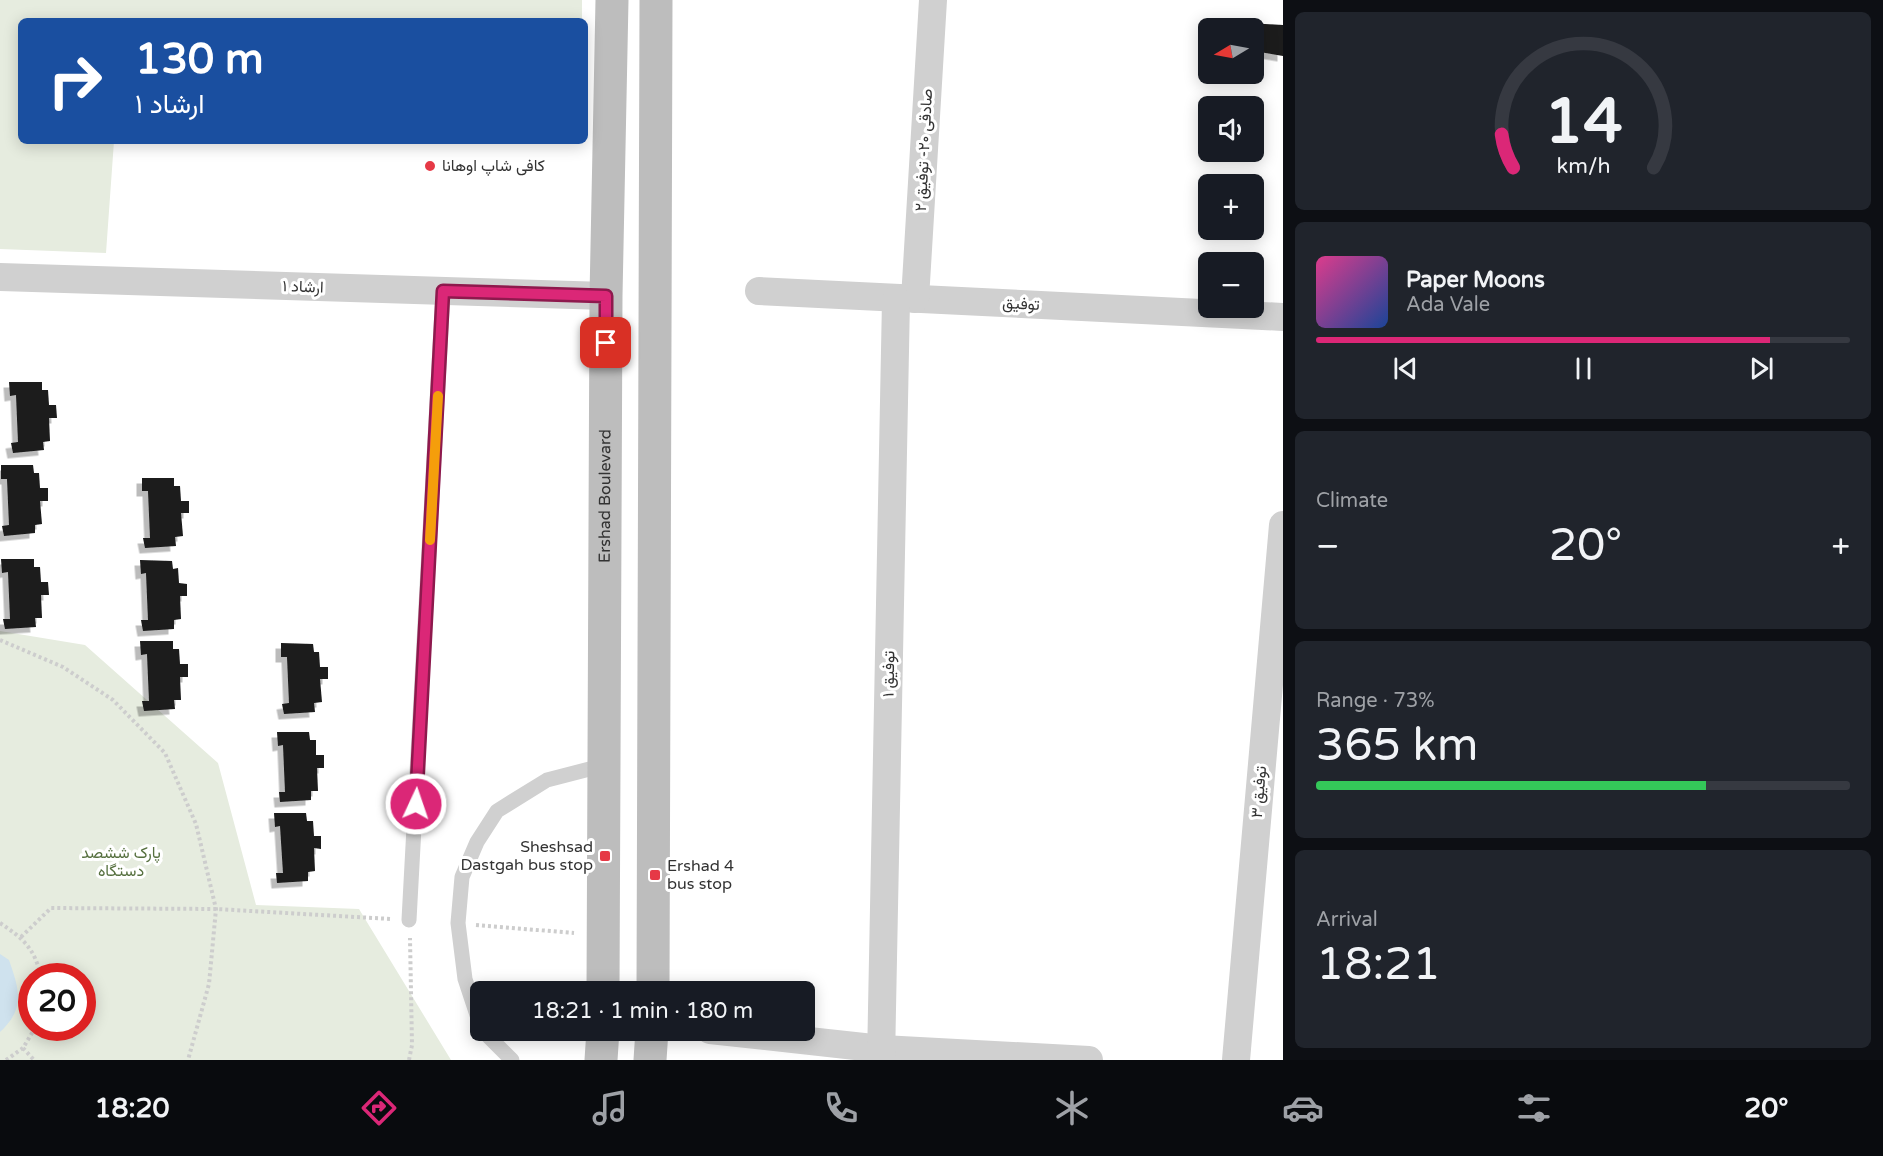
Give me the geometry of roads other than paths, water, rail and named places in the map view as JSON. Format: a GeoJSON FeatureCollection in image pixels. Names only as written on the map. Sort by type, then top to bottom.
{"type":"FeatureCollection","features":[{"type":"Feature","properties":{"kind":"main road","name":"Ershad Boulevard"},"geometry":{"type":"LineString","coordinates":[[603,981],[606,296],[612,0]]}},
{"type":"Feature","properties":{"kind":"main road"},"geometry":{"type":"LineString","coordinates":[[653,981],[656,0]]}},
{"type":"Feature","properties":{"kind":"main road"},"geometry":{"type":"LineString","coordinates":[[602,1060],[603,1041]]}},
{"type":"Feature","properties":{"kind":"main road"},"geometry":{"type":"LineString","coordinates":[[650,1060],[651,1041]]}},
{"type":"Feature","properties":{"kind":"street","name":"صادقی ۲۰- توفیق ۲"},"geometry":{"type":"LineString","coordinates":[[906,300],[933,0]]}},
{"type":"Feature","properties":{"kind":"street","name":"ارشاد ۱"},"geometry":{"type":"LineString","coordinates":[[0,277],[606,296]]}},
{"type":"Feature","properties":{"kind":"street","name":"توفیق"},"geometry":{"type":"LineString","coordinates":[[759,291],[1283,317]]}},
{"type":"Feature","properties":{"kind":"street","name":"توفیق ۱"},"geometry":{"type":"LineString","coordinates":[[881,1054],[906,300]]}},
{"type":"Feature","properties":{"kind":"street","name":"توفیق ۳"},"geometry":{"type":"LineString","coordinates":[[1236,1060],[1283,525]]}},
{"type":"Feature","properties":{"kind":"street"},"geometry":{"type":"LineString","coordinates":[[788,1041],[881,1054],[1089,1060]]}},
{"type":"Feature","properties":{"kind":"lane"},"geometry":{"type":"LineString","coordinates":[[409,920],[443,291]]}},
{"type":"Feature","properties":{"kind":"lane"},"geometry":{"type":"LineString","coordinates":[[470,994],[465,979],[458,923],[462,877],[477,842],[497,811],[547,780],[605,765]]}},
{"type":"Feature","properties":{"kind":"lane"},"geometry":{"type":"LineString","coordinates":[[493,1041],[512,1060]]}},
{"type":"Feature","properties":{"kind":"water"},"geometry":{"type":"Polygon","coordinates":[[[0,954],[9,960],[18,998],[14,1015],[0,1032],[0,954]]]}},
{"type":"Feature","properties":{"kind":"place","name":"کافی شاپ اوهانا"},"geometry":{"type":"Point","coordinates":[430,166]}},
{"type":"Feature","properties":{"kind":"place","name":"Sheshsad Dastgah bus stop"},"geometry":{"type":"Point","coordinates":[605,856]}},
{"type":"Feature","properties":{"kind":"place","name":"Ershad 4 bus stop"},"geometry":{"type":"Point","coordinates":[655,875]}},
{"type":"Feature","properties":{"kind":"park label","name":"پارک‌ ششصد دستگاه"},"geometry":{"type":"Point","coordinates":[121,862]}}]}
